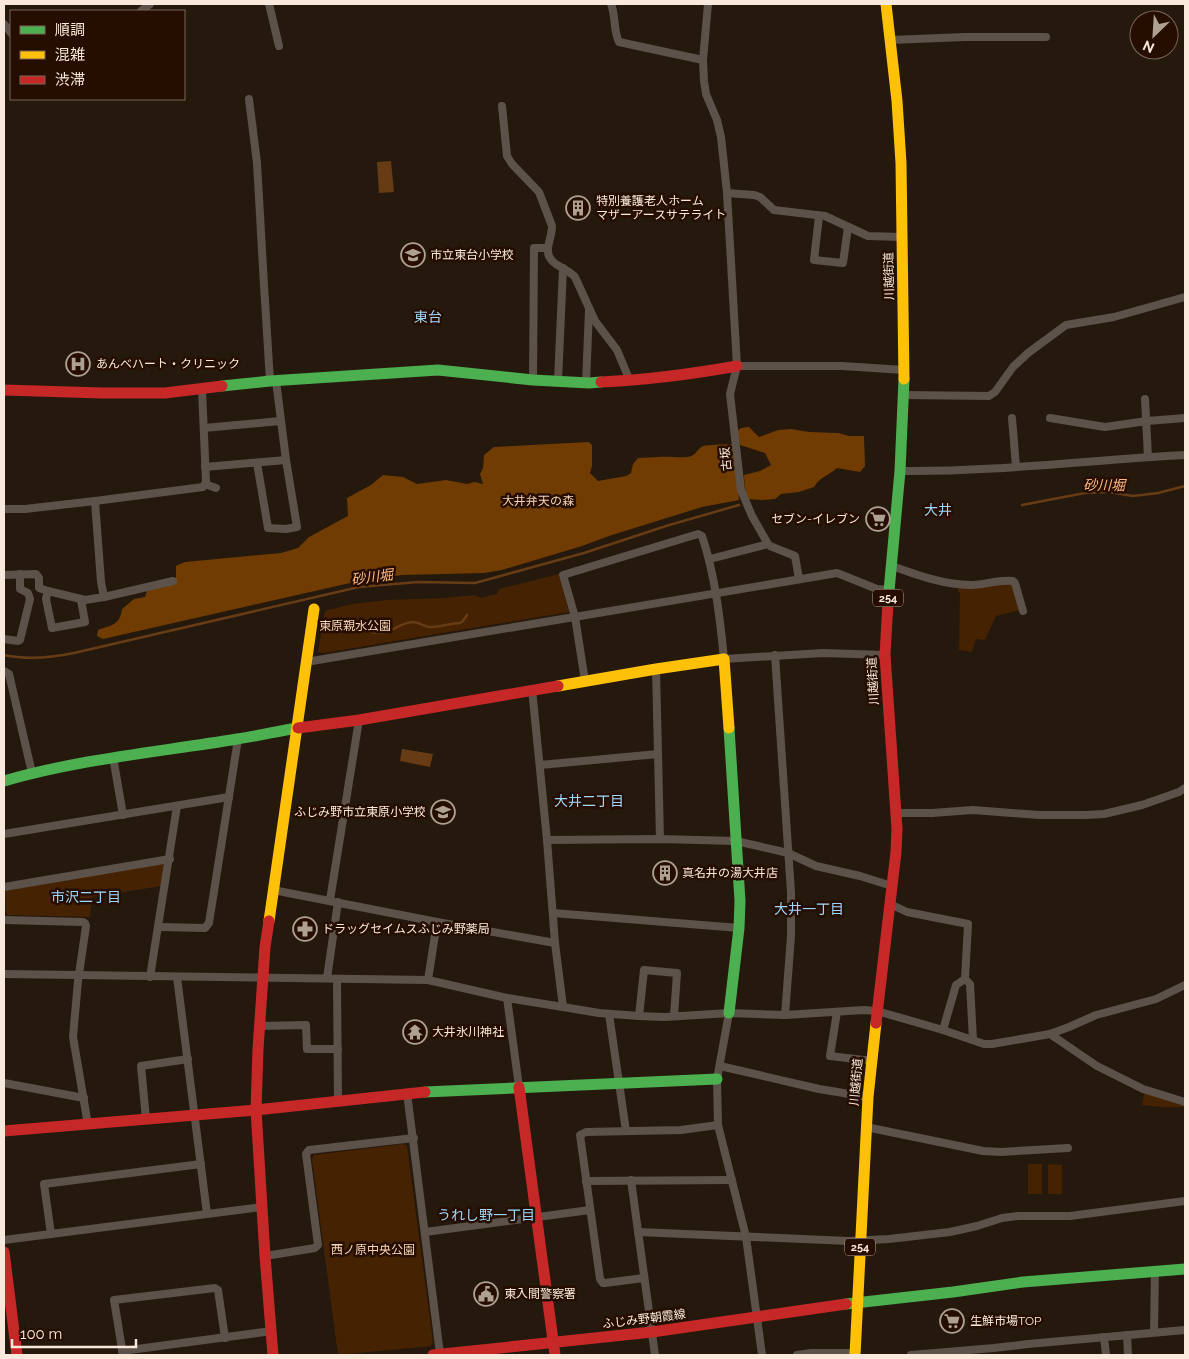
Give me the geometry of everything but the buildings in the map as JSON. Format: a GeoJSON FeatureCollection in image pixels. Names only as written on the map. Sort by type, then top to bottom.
{"type":"FeatureCollection","features":[{"type":"Feature","properties":{"kind":"main road","name":"川越街道"},"geometry":{"type":"LineString","coordinates":[[855,1354],[868,1097],[896,852],[896,813],[884,654],[900,471],[904,370],[902,196],[895,83],[886,4]]}},
{"type":"Feature","properties":{"kind":"main road"},"geometry":{"type":"LineString","coordinates":[[4,390],[128,394],[165,393],[273,381],[438,370],[533,380],[586,383],[630,381],[737,366]]}},
{"type":"Feature","properties":{"kind":"main road"},"geometry":{"type":"LineString","coordinates":[[274,1355],[265,1256],[256,1110],[259,1026],[262,978],[273,890],[314,609]]}},
{"type":"Feature","properties":{"kind":"main road"},"geometry":{"type":"LineString","coordinates":[[4,781],[32,773],[113,757],[359,720],[724,659],[740,901],[739,928],[729,1013]]}},
{"type":"Feature","properties":{"kind":"main road"},"geometry":{"type":"LineString","coordinates":[[4,1131],[256,1110],[407,1093],[718,1080]]}},
{"type":"Feature","properties":{"kind":"main road"},"geometry":{"type":"LineString","coordinates":[[519,1087],[554,1355]]}},
{"type":"Feature","properties":{"kind":"main road"},"geometry":{"type":"LineString","coordinates":[[4,1252],[8,1317],[17,1355]]}},
{"type":"Feature","properties":{"kind":"main road","name":"ふじみ野朝霞線"},"geometry":{"type":"LineString","coordinates":[[437,1355],[652,1332],[857,1302],[1023,1282],[1185,1269]]}},
{"type":"Feature","properties":{"kind":"street"},"geometry":{"type":"LineString","coordinates":[[269,4],[279,46]]}},
{"type":"Feature","properties":{"kind":"street"},"geometry":{"type":"LineString","coordinates":[[611,4],[619,42],[703,60]]}},
{"type":"Feature","properties":{"kind":"street","name":"古坂"},"geometry":{"type":"LineString","coordinates":[[708,4],[703,60],[706,94],[717,120],[721,137],[727,193],[737,366],[730,394],[741,490],[752,516],[768,544]]}},
{"type":"Feature","properties":{"kind":"street"},"geometry":{"type":"LineString","coordinates":[[890,40],[1046,37]]}},
{"type":"Feature","properties":{"kind":"street"},"geometry":{"type":"LineString","coordinates":[[249,99],[257,163],[264,285],[273,381],[297,527],[286,529],[268,528],[257,463]]}},
{"type":"Feature","properties":{"kind":"street"},"geometry":{"type":"LineString","coordinates":[[502,106],[507,156],[512,164],[539,192],[552,226],[547,252],[549,257],[555,264],[571,272],[575,277],[595,321],[617,350],[630,381]]}},
{"type":"Feature","properties":{"kind":"street"},"geometry":{"type":"LineString","coordinates":[[727,193],[760,197],[774,210],[825,216],[868,236],[902,237]]}},
{"type":"Feature","properties":{"kind":"street"},"geometry":{"type":"LineString","coordinates":[[819,216],[814,260],[844,262],[848,227]]}},
{"type":"Feature","properties":{"kind":"street"},"geometry":{"type":"LineString","coordinates":[[533,380],[534,248],[548,248]]}},
{"type":"Feature","properties":{"kind":"street"},"geometry":{"type":"LineString","coordinates":[[558,382],[563,268]]}},
{"type":"Feature","properties":{"kind":"street"},"geometry":{"type":"LineString","coordinates":[[903,395],[990,396],[1013,367],[1028,353],[1066,325],[1114,317],[1185,298]]}},
{"type":"Feature","properties":{"kind":"street"},"geometry":{"type":"LineString","coordinates":[[586,383],[590,307]]}},
{"type":"Feature","properties":{"kind":"street"},"geometry":{"type":"LineString","coordinates":[[737,366],[842,366],[904,370]]}},
{"type":"Feature","properties":{"kind":"street"},"geometry":{"type":"LineString","coordinates":[[4,509],[25,509],[203,487],[206,481],[206,466],[202,390]]}},
{"type":"Feature","properties":{"kind":"street"},"geometry":{"type":"LineString","coordinates":[[1145,399],[1148,457]]}},
{"type":"Feature","properties":{"kind":"street"},"geometry":{"type":"LineString","coordinates":[[1012,418],[1016,467]]}},
{"type":"Feature","properties":{"kind":"street"},"geometry":{"type":"LineString","coordinates":[[1050,418],[1105,427],[1185,418]]}},
{"type":"Feature","properties":{"kind":"street"},"geometry":{"type":"LineString","coordinates":[[204,428],[280,421]]}},
{"type":"Feature","properties":{"kind":"street"},"geometry":{"type":"LineString","coordinates":[[900,471],[1016,467],[1185,455]]}},
{"type":"Feature","properties":{"kind":"street"},"geometry":{"type":"LineString","coordinates":[[206,466],[286,460]]}},
{"type":"Feature","properties":{"kind":"street"},"geometry":{"type":"LineString","coordinates":[[205,484],[216,488]]}},
{"type":"Feature","properties":{"kind":"street"},"geometry":{"type":"LineString","coordinates":[[95,501],[101,582],[104,598]]}},
{"type":"Feature","properties":{"kind":"street"},"geometry":{"type":"LineString","coordinates":[[585,681],[575,617],[563,575],[698,534],[702,536],[710,559],[724,659],[823,653],[884,654]]}},
{"type":"Feature","properties":{"kind":"street"},"geometry":{"type":"LineString","coordinates":[[710,559],[768,544],[795,556],[799,579]]}},
{"type":"Feature","properties":{"kind":"street"},"geometry":{"type":"LineString","coordinates":[[892,566],[945,582],[970,585],[1013,581],[1023,611]]}},
{"type":"Feature","properties":{"kind":"street"},"geometry":{"type":"LineString","coordinates":[[306,662],[837,573],[878,589],[889,590]]}},
{"type":"Feature","properties":{"kind":"street"},"geometry":{"type":"LineString","coordinates":[[4,639],[20,640],[30,599],[28,593],[20,589],[20,574]]}},
{"type":"Feature","properties":{"kind":"street"},"geometry":{"type":"LineString","coordinates":[[4,575],[36,574],[39,578],[39,588],[82,600],[104,598],[173,581]]}},
{"type":"Feature","properties":{"kind":"street"},"geometry":{"type":"LineString","coordinates":[[48,591],[46,599],[52,628],[86,622],[82,600]]}},
{"type":"Feature","properties":{"kind":"street"},"geometry":{"type":"LineString","coordinates":[[775,655],[791,892],[791,936],[785,1015]]}},
{"type":"Feature","properties":{"kind":"street"},"geometry":{"type":"LineString","coordinates":[[656,669],[660,839]]}},
{"type":"Feature","properties":{"kind":"street"},"geometry":{"type":"LineString","coordinates":[[4,671],[9,674],[32,773]]}},
{"type":"Feature","properties":{"kind":"street"},"geometry":{"type":"LineString","coordinates":[[532,690],[562,1007]]}},
{"type":"Feature","properties":{"kind":"street"},"geometry":{"type":"LineString","coordinates":[[327,978],[334,901],[359,720]]}},
{"type":"Feature","properties":{"kind":"street"},"geometry":{"type":"LineString","coordinates":[[158,927],[205,928],[208,926],[238,739]]}},
{"type":"Feature","properties":{"kind":"street"},"geometry":{"type":"LineString","coordinates":[[540,764],[658,754]]}},
{"type":"Feature","properties":{"kind":"street"},"geometry":{"type":"LineString","coordinates":[[113,757],[123,815]]}},
{"type":"Feature","properties":{"kind":"street"},"geometry":{"type":"LineString","coordinates":[[896,813],[973,810],[1039,815],[1104,814],[1142,805],[1179,792],[1185,788]]}},
{"type":"Feature","properties":{"kind":"street"},"geometry":{"type":"LineString","coordinates":[[4,834],[229,797]]}},
{"type":"Feature","properties":{"kind":"street"},"geometry":{"type":"LineString","coordinates":[[150,977],[177,806]]}},
{"type":"Feature","properties":{"kind":"street"},"geometry":{"type":"LineString","coordinates":[[547,840],[660,839],[736,841],[788,853],[816,866],[860,876],[892,886]]}},
{"type":"Feature","properties":{"kind":"street"},"geometry":{"type":"LineString","coordinates":[[4,887],[170,859]]}},
{"type":"Feature","properties":{"kind":"street"},"geometry":{"type":"LineString","coordinates":[[273,890],[555,943]]}},
{"type":"Feature","properties":{"kind":"street"},"geometry":{"type":"LineString","coordinates":[[890,904],[907,912],[968,924],[965,979],[970,984],[974,1040]]}},
{"type":"Feature","properties":{"kind":"street"},"geometry":{"type":"LineString","coordinates":[[554,913],[739,928]]}},
{"type":"Feature","properties":{"kind":"street"},"geometry":{"type":"LineString","coordinates":[[4,920],[85,923],[84,948],[79,976],[73,1037],[88,1124]]}},
{"type":"Feature","properties":{"kind":"street"},"geometry":{"type":"LineString","coordinates":[[428,980],[437,922]]}},
{"type":"Feature","properties":{"kind":"street"},"geometry":{"type":"LineString","coordinates":[[638,1016],[644,970],[677,972],[674,1016]]}},
{"type":"Feature","properties":{"kind":"street"},"geometry":{"type":"LineString","coordinates":[[4,974],[428,980],[507,998],[609,1014],[638,1016],[729,1013],[785,1015],[864,1010],[877,1011],[984,1044],[1050,1034],[1096,1015],[1156,999],[1185,985]]}},
{"type":"Feature","properties":{"kind":"street"},"geometry":{"type":"LineString","coordinates":[[177,977],[208,1214]]}},
{"type":"Feature","properties":{"kind":"street"},"geometry":{"type":"LineString","coordinates":[[337,979],[338,1101]]}},
{"type":"Feature","properties":{"kind":"street"},"geometry":{"type":"LineString","coordinates":[[943,1030],[956,985],[965,979]]}},
{"type":"Feature","properties":{"kind":"street"},"geometry":{"type":"LineString","coordinates":[[507,998],[519,1087]]}},
{"type":"Feature","properties":{"kind":"street"},"geometry":{"type":"LineString","coordinates":[[838,1012],[830,1056],[872,1061]]}},
{"type":"Feature","properties":{"kind":"street"},"geometry":{"type":"LineString","coordinates":[[729,1013],[718,1080],[718,1125],[746,1237],[762,1355]]}},
{"type":"Feature","properties":{"kind":"street"},"geometry":{"type":"LineString","coordinates":[[609,1014],[626,1131]]}},
{"type":"Feature","properties":{"kind":"street"},"geometry":{"type":"LineString","coordinates":[[259,1026],[306,1025],[307,1049],[338,1049]]}},
{"type":"Feature","properties":{"kind":"street"},"geometry":{"type":"LineString","coordinates":[[1050,1034],[1097,1066],[1144,1089],[1185,1102]]}},
{"type":"Feature","properties":{"kind":"street"},"geometry":{"type":"LineString","coordinates":[[146,1119],[141,1066],[188,1059]]}},
{"type":"Feature","properties":{"kind":"street"},"geometry":{"type":"LineString","coordinates":[[720,1066],[819,1089],[868,1097]]}},
{"type":"Feature","properties":{"kind":"street"},"geometry":{"type":"LineString","coordinates":[[4,1083],[84,1098]]}},
{"type":"Feature","properties":{"kind":"street"},"geometry":{"type":"LineString","coordinates":[[407,1093],[425,1232],[437,1355]]}},
{"type":"Feature","properties":{"kind":"street"},"geometry":{"type":"LineString","coordinates":[[644,1278],[605,1284],[601,1281],[580,1137],[586,1132],[681,1130],[718,1125]]}},
{"type":"Feature","properties":{"kind":"street"},"geometry":{"type":"LineString","coordinates":[[866,1127],[983,1152],[1068,1148]]}},
{"type":"Feature","properties":{"kind":"street"},"geometry":{"type":"LineString","coordinates":[[265,1256],[315,1248],[318,1244],[307,1151],[414,1138]]}},
{"type":"Feature","properties":{"kind":"street"},"geometry":{"type":"LineString","coordinates":[[50,1234],[44,1184],[201,1164]]}},
{"type":"Feature","properties":{"kind":"street"},"geometry":{"type":"LineString","coordinates":[[631,1180],[655,1355]]}},
{"type":"Feature","properties":{"kind":"street"},"geometry":{"type":"LineString","coordinates":[[586,1181],[732,1180]]}},
{"type":"Feature","properties":{"kind":"street"},"geometry":{"type":"LineString","coordinates":[[638,1232],[860,1241],[889,1240],[950,1232],[1002,1218],[1018,1216],[1070,1216],[1185,1201]]}},
{"type":"Feature","properties":{"kind":"street"},"geometry":{"type":"LineString","coordinates":[[4,1240],[262,1206]]}},
{"type":"Feature","properties":{"kind":"street"},"geometry":{"type":"LineString","coordinates":[[425,1232],[590,1210]]}},
{"type":"Feature","properties":{"kind":"street"},"geometry":{"type":"LineString","coordinates":[[1154,1332],[1155,1270]]}},
{"type":"Feature","properties":{"kind":"street"},"geometry":{"type":"LineString","coordinates":[[225,1338],[218,1290],[213,1287],[114,1300],[122,1353],[272,1332]]}},
{"type":"Feature","properties":{"kind":"street"},"geometry":{"type":"LineString","coordinates":[[911,1355],[1185,1330]]}},
{"type":"Feature","properties":{"kind":"street"},"geometry":{"type":"LineString","coordinates":[[1128,1335],[1128,1355]]}},
{"type":"Feature","properties":{"kind":"street"},"geometry":{"type":"LineString","coordinates":[[1104,1337],[1106,1355]]}},
{"type":"Feature","properties":{"kind":"street"},"geometry":{"type":"LineString","coordinates":[[797,1355],[811,1353],[855,1354]]}},
{"type":"Feature","properties":{"kind":"green space"},"geometry":{"type":"Polygon","coordinates":[[[749,427],[759,437],[778,430],[791,429],[864,436],[865,466],[860,472],[837,468],[822,478],[814,487],[799,492],[781,494],[775,499],[746,499],[744,475],[760,471],[771,465],[765,453],[740,445],[737,431],[741,428],[749,427]]]}},
{"type":"Feature","properties":{"kind":"green space","name":"大井弁天の森"},"geometry":{"type":"Polygon","coordinates":[[[589,442],[592,445],[590,473],[598,481],[626,476],[631,473],[633,464],[638,458],[687,457],[703,446],[734,445],[739,500],[702,507],[502,570],[484,573],[402,575],[359,581],[103,639],[97,636],[98,630],[117,621],[122,609],[134,599],[145,597],[147,591],[176,584],[176,566],[185,562],[281,553],[298,548],[309,537],[348,516],[347,498],[371,485],[383,475],[403,477],[417,484],[446,480],[467,484],[474,482],[483,484],[480,474],[483,468],[484,455],[494,447],[589,442]]]}},
{"type":"Feature","properties":{"kind":"green space","name":"東原親水公園"},"geometry":{"type":"Polygon","coordinates":[[[559,574],[569,612],[324,653],[318,652],[325,611],[352,604],[387,600],[475,595],[480,598],[497,594],[499,589],[559,574]]]}},
{"type":"Feature","properties":{"kind":"green space"},"geometry":{"type":"Polygon","coordinates":[[[1009,582],[1013,585],[1020,610],[996,616],[985,640],[976,639],[972,652],[959,650],[960,593],[958,592],[958,585],[1009,582]]]}},
{"type":"Feature","properties":{"kind":"green space"},"geometry":{"type":"Polygon","coordinates":[[[161,863],[164,865],[161,886],[92,897],[90,917],[8,915],[6,912],[5,890],[161,863]]]}},
{"type":"Feature","properties":{"kind":"green space"},"geometry":{"type":"Polygon","coordinates":[[[1145,1091],[1185,1103],[1185,1107],[1142,1105],[1145,1091]]]}},
{"type":"Feature","properties":{"kind":"green space","name":"西ノ原中央公園"},"geometry":{"type":"Polygon","coordinates":[[[403,1144],[407,1146],[433,1342],[431,1346],[338,1355],[312,1159],[314,1155],[403,1144]]]}},
{"type":"Feature","properties":{"kind":"green space"},"geometry":{"type":"Polygon","coordinates":[[[1028,1164],[1042,1164],[1042,1194],[1028,1194],[1028,1164]]]}},
{"type":"Feature","properties":{"kind":"green space"},"geometry":{"type":"Polygon","coordinates":[[[1048,1164],[1062,1165],[1062,1194],[1048,1194],[1048,1164]]]}},
{"type":"Feature","properties":{"kind":"shaded area"},"geometry":{"type":"Polygon","coordinates":[[[391,161],[394,192],[379,193],[377,162],[391,161]]]}},
{"type":"Feature","properties":{"kind":"shaded area"},"geometry":{"type":"Polygon","coordinates":[[[353,617],[362,626],[369,629],[368,632],[357,631],[351,627],[350,624],[353,617]]]}},
{"type":"Feature","properties":{"kind":"shaded area"},"geometry":{"type":"Polygon","coordinates":[[[402,749],[433,754],[430,767],[400,761],[402,749]]]}},
{"type":"Feature","properties":{"kind":"waterway","name":"砂川堀"},"geometry":{"type":"LineString","coordinates":[[1022,505],[1085,493],[1109,492],[1133,496],[1158,493],[1185,486]]}},
{"type":"Feature","properties":{"kind":"waterway","name":"砂川堀"},"geometry":{"type":"LineString","coordinates":[[4,655],[30,658],[65,655],[359,587],[418,582],[475,583],[584,553],[666,526],[739,505]]}},
{"type":"Feature","properties":{"kind":"waterway"},"geometry":{"type":"LineString","coordinates":[[368,631],[382,633],[413,622],[428,627],[460,623],[467,615]]}},
{"type":"Feature","properties":{"kind":"traffic: fast"},"geometry":{"type":"LineString","coordinates":[[222,386],[438,370],[533,380],[601,382]]}},
{"type":"Feature","properties":{"kind":"traffic: fast"},"geometry":{"type":"LineString","coordinates":[[888,602],[900,471],[904,379]]}},
{"type":"Feature","properties":{"kind":"traffic: fast"},"geometry":{"type":"LineString","coordinates":[[4,781],[91,761],[245,738],[298,728]]}},
{"type":"Feature","properties":{"kind":"traffic: fast"},"geometry":{"type":"LineString","coordinates":[[729,728],[740,901],[739,928],[729,1013]]}},
{"type":"Feature","properties":{"kind":"traffic: fast"},"geometry":{"type":"LineString","coordinates":[[425,1092],[717,1079]]}},
{"type":"Feature","properties":{"kind":"traffic: fast"},"geometry":{"type":"LineString","coordinates":[[846,1304],[1023,1282],[1185,1269]]}},
{"type":"Feature","properties":{"kind":"traffic: slow"},"geometry":{"type":"LineString","coordinates":[[886,4],[897,101],[901,163],[904,379]]}},
{"type":"Feature","properties":{"kind":"traffic: slow"},"geometry":{"type":"LineString","coordinates":[[269,921],[314,609]]}},
{"type":"Feature","properties":{"kind":"traffic: slow"},"geometry":{"type":"LineString","coordinates":[[558,686],[724,659],[729,728]]}},
{"type":"Feature","properties":{"kind":"traffic: slow"},"geometry":{"type":"LineString","coordinates":[[855,1355],[868,1097],[876,1023]]}},
{"type":"Feature","properties":{"kind":"traffic: jam"},"geometry":{"type":"LineString","coordinates":[[601,382],[635,380],[737,366]]}},
{"type":"Feature","properties":{"kind":"traffic: jam"},"geometry":{"type":"LineString","coordinates":[[4,390],[165,393],[222,386]]}},
{"type":"Feature","properties":{"kind":"traffic: jam"},"geometry":{"type":"LineString","coordinates":[[876,1023],[897,829],[885,655],[888,602]]}},
{"type":"Feature","properties":{"kind":"traffic: jam"},"geometry":{"type":"LineString","coordinates":[[298,728],[359,720],[558,686]]}},
{"type":"Feature","properties":{"kind":"traffic: jam"},"geometry":{"type":"LineString","coordinates":[[269,921],[265,947],[256,1110],[273,1355]]}},
{"type":"Feature","properties":{"kind":"traffic: jam"},"geometry":{"type":"LineString","coordinates":[[519,1087],[555,1355]]}},
{"type":"Feature","properties":{"kind":"traffic: jam"},"geometry":{"type":"LineString","coordinates":[[4,1131],[256,1110],[425,1092]]}},
{"type":"Feature","properties":{"kind":"traffic: jam"},"geometry":{"type":"LineString","coordinates":[[4,1252],[17,1355]]}},
{"type":"Feature","properties":{"kind":"traffic: jam"},"geometry":{"type":"LineString","coordinates":[[433,1355],[652,1332],[846,1304]]}},
{"type":"Feature","properties":{"kind":"place","name":"特別養護老人ホーム マザーアースサテライト"},"geometry":{"type":"Point","coordinates":[578,208]}},
{"type":"Feature","properties":{"kind":"place","name":"市立東台小学校"},"geometry":{"type":"Point","coordinates":[413,255]}},
{"type":"Feature","properties":{"kind":"place","name":"あんべハート・クリニック"},"geometry":{"type":"Point","coordinates":[78,364]}},
{"type":"Feature","properties":{"kind":"place","name":"セブン-イレブン"},"geometry":{"type":"Point","coordinates":[878,519]}},
{"type":"Feature","properties":{"kind":"place","name":"ふじみ野市立東原小学校"},"geometry":{"type":"Point","coordinates":[443,812]}},
{"type":"Feature","properties":{"kind":"place","name":"真名井の湯大井店"},"geometry":{"type":"Point","coordinates":[665,873]}},
{"type":"Feature","properties":{"kind":"place","name":"ドラッグセイムスふじみ野薬局"},"geometry":{"type":"Point","coordinates":[305,929]}},
{"type":"Feature","properties":{"kind":"place","name":"大井氷川神社"},"geometry":{"type":"Point","coordinates":[415,1032]}},
{"type":"Feature","properties":{"kind":"place","name":"東入間警察署"},"geometry":{"type":"Point","coordinates":[486,1294]}},
{"type":"Feature","properties":{"kind":"place","name":"生鮮市場TOP"},"geometry":{"type":"Point","coordinates":[952,1321]}},
{"type":"Feature","properties":{"kind":"district","name":"東台"},"geometry":{"type":"Point","coordinates":[428,317]}},
{"type":"Feature","properties":{"kind":"district","name":"大井"},"geometry":{"type":"Point","coordinates":[938,510]}},
{"type":"Feature","properties":{"kind":"district","name":"大井二丁目"},"geometry":{"type":"Point","coordinates":[589,801]}},
{"type":"Feature","properties":{"kind":"district","name":"市沢二丁目"},"geometry":{"type":"Point","coordinates":[86,897]}},
{"type":"Feature","properties":{"kind":"district","name":"大井一丁目"},"geometry":{"type":"Point","coordinates":[809,909]}},
{"type":"Feature","properties":{"kind":"district","name":"うれし野一丁目"},"geometry":{"type":"Point","coordinates":[486,1215]}}]}
